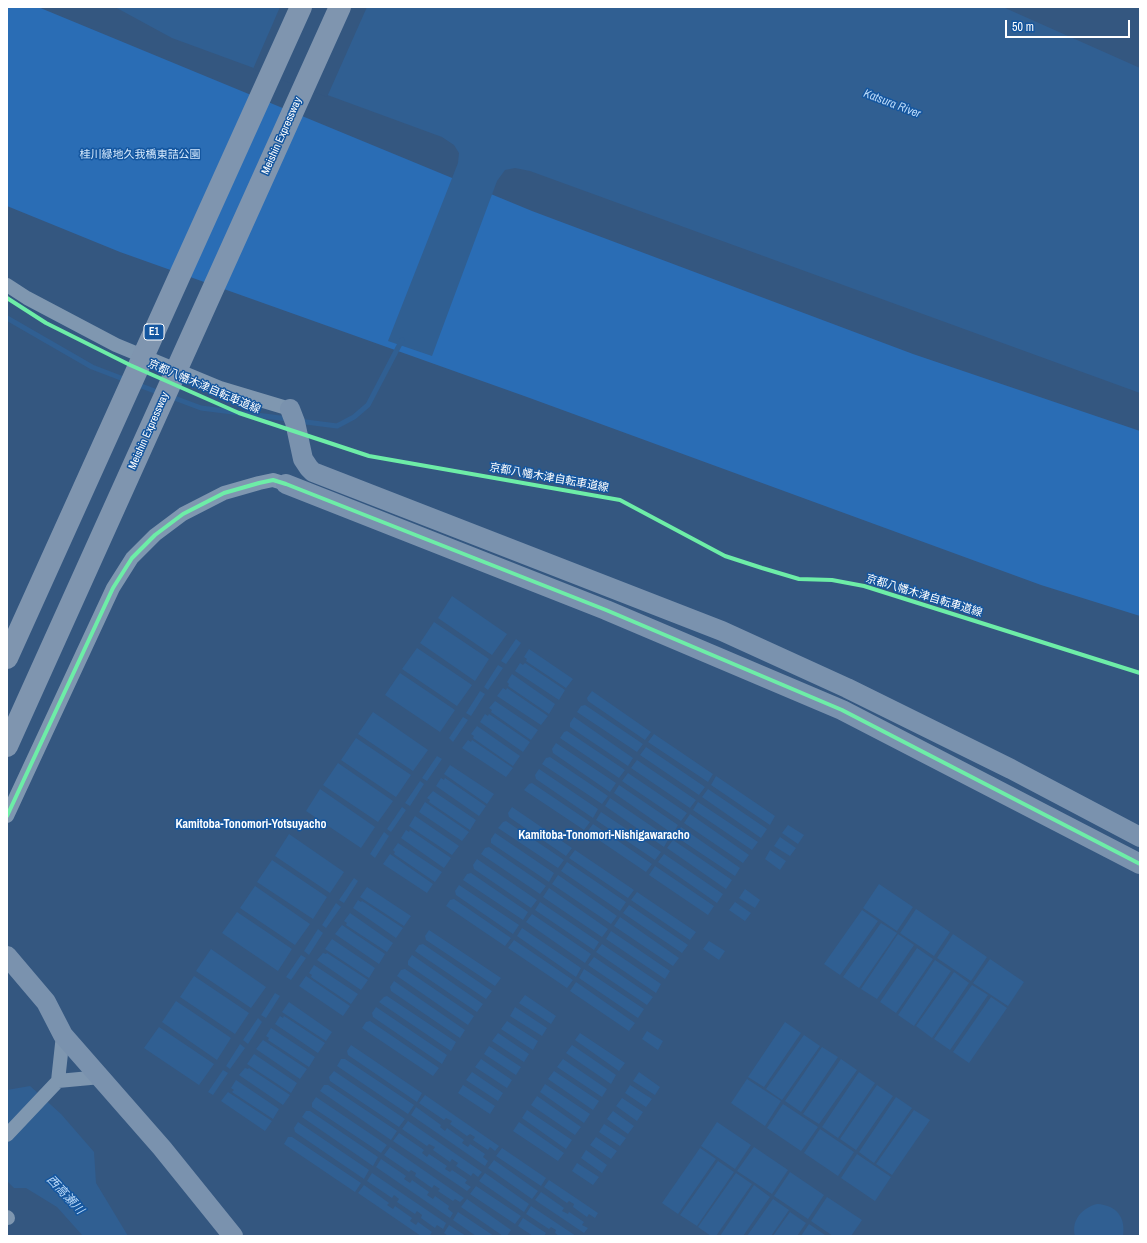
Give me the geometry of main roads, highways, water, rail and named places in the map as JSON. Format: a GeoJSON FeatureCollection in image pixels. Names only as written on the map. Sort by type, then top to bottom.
{"type":"FeatureCollection","features":[{"type":"Feature","properties":{"kind":"highway","name":"E1"},"geometry":{"type":"LineString","coordinates":[[7,658],[301,7]]}},
{"type":"Feature","properties":{"kind":"highway","name":"Meishin Expressway"},"geometry":{"type":"LineString","coordinates":[[7,746],[340,7]]}},
{"type":"Feature","properties":{"kind":"water","name":"Katsura River"},"geometry":{"type":"Polygon","coordinates":[[[115,7],[1005,8],[1140,68],[1140,393],[530,171],[515,168],[505,170],[497,181],[432,356],[388,341],[458,163],[459,153],[454,145],[442,137],[172,38],[115,7]]]}},
{"type":"Feature","properties":{"kind":"water"},"geometry":{"type":"Polygon","coordinates":[[[452,596],[507,634],[492,655],[438,618],[452,596]]]}},
{"type":"Feature","properties":{"kind":"water"},"geometry":{"type":"Polygon","coordinates":[[[434,622],[489,659],[475,681],[420,643],[434,622]]]}},
{"type":"Feature","properties":{"kind":"water"},"geometry":{"type":"Polygon","coordinates":[[[516,639],[521,643],[506,664],[501,661],[516,639]]]}},
{"type":"Feature","properties":{"kind":"water"},"geometry":{"type":"Polygon","coordinates":[[[417,648],[472,685],[457,706],[402,669],[417,648]]]}},
{"type":"Feature","properties":{"kind":"water"},"geometry":{"type":"Polygon","coordinates":[[[529,649],[573,679],[566,688],[526,661],[527,659],[524,657],[529,649]]]}},
{"type":"Feature","properties":{"kind":"water"},"geometry":{"type":"Polygon","coordinates":[[[520,663],[523,665],[525,663],[565,690],[559,700],[515,671],[520,663]]]}},
{"type":"Feature","properties":{"kind":"water"},"geometry":{"type":"Polygon","coordinates":[[[498,665],[503,668],[488,690],[484,687],[498,665]]]}},
{"type":"Feature","properties":{"kind":"water"},"geometry":{"type":"Polygon","coordinates":[[[400,673],[455,710],[440,732],[385,695],[400,673]]]}},
{"type":"Feature","properties":{"kind":"water"},"geometry":{"type":"Polygon","coordinates":[[[512,674],[555,704],[549,714],[508,686],[509,684],[507,682],[512,674]]]}},
{"type":"Feature","properties":{"kind":"water"},"geometry":{"type":"Polygon","coordinates":[[[503,688],[506,690],[507,688],[548,716],[541,725],[497,696],[503,688]]]}},
{"type":"Feature","properties":{"kind":"water"},"geometry":{"type":"Polygon","coordinates":[[[480,691],[485,694],[471,716],[466,713],[480,691]]]}},
{"type":"Feature","properties":{"kind":"water"},"geometry":{"type":"Polygon","coordinates":[[[592,691],[651,732],[645,740],[588,701],[587,698],[592,691]]]}},
{"type":"Feature","properties":{"kind":"water"},"geometry":{"type":"Polygon","coordinates":[[[495,701],[538,730],[531,740],[491,712],[492,710],[489,708],[495,701]]]}},
{"type":"Feature","properties":{"kind":"water"},"geometry":{"type":"Polygon","coordinates":[[[585,705],[643,744],[637,752],[577,712],[581,706],[585,705]]]}},
{"type":"Feature","properties":{"kind":"water"},"geometry":{"type":"Polygon","coordinates":[[[373,712],[428,750],[413,771],[358,734],[373,712]]]}},
{"type":"Feature","properties":{"kind":"water"},"geometry":{"type":"Polygon","coordinates":[[[485,714],[488,716],[489,714],[530,742],[523,752],[480,722],[485,714]]]}},
{"type":"Feature","properties":{"kind":"water"},"geometry":{"type":"Polygon","coordinates":[[[463,717],[468,720],[453,742],[449,738],[463,717]]]}},
{"type":"Feature","properties":{"kind":"water"},"geometry":{"type":"Polygon","coordinates":[[[574,717],[633,758],[628,766],[570,727],[570,723],[574,717]]]}},
{"type":"Feature","properties":{"kind":"water"},"geometry":{"type":"Polygon","coordinates":[[[477,726],[520,756],[513,766],[473,738],[474,736],[471,734],[477,726]]]}},
{"type":"Feature","properties":{"kind":"water"},"geometry":{"type":"Polygon","coordinates":[[[567,731],[625,770],[619,778],[560,738],[564,732],[567,731]]]}},
{"type":"Feature","properties":{"kind":"water"},"geometry":{"type":"Polygon","coordinates":[[[654,734],[713,774],[708,782],[648,742],[654,734]]]}},
{"type":"Feature","properties":{"kind":"water"},"geometry":{"type":"Polygon","coordinates":[[[356,738],[411,775],[396,797],[341,760],[356,738]]]}},
{"type":"Feature","properties":{"kind":"water"},"geometry":{"type":"Polygon","coordinates":[[[468,740],[471,742],[472,740],[513,768],[506,777],[462,748],[468,740]]]}},
{"type":"Feature","properties":{"kind":"water"},"geometry":{"type":"Polygon","coordinates":[[[556,743],[616,783],[610,792],[553,753],[552,749],[556,743]]]}},
{"type":"Feature","properties":{"kind":"water"},"geometry":{"type":"Polygon","coordinates":[[[646,747],[705,787],[699,795],[640,755],[646,747]]]}},
{"type":"Feature","properties":{"kind":"water"},"geometry":{"type":"Polygon","coordinates":[[[437,756],[442,759],[427,781],[422,778],[437,756]]]}},
{"type":"Feature","properties":{"kind":"water"},"geometry":{"type":"Polygon","coordinates":[[[550,757],[608,796],[602,804],[542,764],[546,758],[550,757]]]}},
{"type":"Feature","properties":{"kind":"water"},"geometry":{"type":"Polygon","coordinates":[[[637,760],[696,800],[690,808],[631,768],[637,760]]]}},
{"type":"Feature","properties":{"kind":"water"},"geometry":{"type":"Polygon","coordinates":[[[338,763],[393,801],[378,822],[323,785],[338,763]]]}},
{"type":"Feature","properties":{"kind":"water"},"geometry":{"type":"Polygon","coordinates":[[[450,765],[494,794],[487,804],[444,774],[450,765]]]}},
{"type":"Feature","properties":{"kind":"water"},"geometry":{"type":"Polygon","coordinates":[[[539,769],[598,809],[593,818],[536,779],[535,775],[539,769]]]}},
{"type":"Feature","properties":{"kind":"water"},"geometry":{"type":"Polygon","coordinates":[[[628,773],[687,813],[681,821],[622,781],[628,773]]]}},
{"type":"Feature","properties":{"kind":"water"},"geometry":{"type":"Polygon","coordinates":[[[716,776],[775,816],[770,825],[711,785],[716,776]]]}},
{"type":"Feature","properties":{"kind":"water"},"geometry":{"type":"Polygon","coordinates":[[[441,778],[444,780],[445,778],[486,806],[479,816],[436,786],[441,778]]]}},
{"type":"Feature","properties":{"kind":"water"},"geometry":{"type":"Polygon","coordinates":[[[420,781],[424,784],[410,806],[405,803],[420,781]]]}},
{"type":"Feature","properties":{"kind":"water"},"geometry":{"type":"Polygon","coordinates":[[[532,783],[590,822],[584,830],[524,790],[529,784],[532,783]]]}},
{"type":"Feature","properties":{"kind":"water"},"geometry":{"type":"Polygon","coordinates":[[[619,785],[678,825],[673,834],[614,793],[619,785]]]}},
{"type":"Feature","properties":{"kind":"water"},"geometry":{"type":"Polygon","coordinates":[[[320,789],[375,827],[361,848],[306,811],[320,789]]]}},
{"type":"Feature","properties":{"kind":"water"},"geometry":{"type":"Polygon","coordinates":[[[708,789],[767,829],[761,838],[702,797],[708,789]]]}},
{"type":"Feature","properties":{"kind":"water"},"geometry":{"type":"Polygon","coordinates":[[[433,791],[476,820],[470,830],[429,802],[430,800],[427,798],[433,791]]]}},
{"type":"Feature","properties":{"kind":"water"},"geometry":{"type":"Polygon","coordinates":[[[610,798],[669,838],[664,847],[605,806],[610,798]]]}},
{"type":"Feature","properties":{"kind":"water"},"geometry":{"type":"Polygon","coordinates":[[[425,802],[469,832],[462,841],[419,812],[425,802]]]}},
{"type":"Feature","properties":{"kind":"water"},"geometry":{"type":"Polygon","coordinates":[[[698,802],[758,842],[752,850],[693,810],[698,802]]]}},
{"type":"Feature","properties":{"kind":"water"},"geometry":{"type":"Polygon","coordinates":[[[402,807],[406,810],[391,832],[387,829],[402,807]]]}},
{"type":"Feature","properties":{"kind":"water"},"geometry":{"type":"Polygon","coordinates":[[[512,807],[572,848],[566,856],[509,817],[508,813],[512,807]]]}},
{"type":"Feature","properties":{"kind":"water"},"geometry":{"type":"Polygon","coordinates":[[[601,812],[661,852],[655,860],[596,820],[601,812]]]}},
{"type":"Feature","properties":{"kind":"water"},"geometry":{"type":"Polygon","coordinates":[[[690,814],[749,855],[743,863],[684,823],[690,814]]]}},
{"type":"Feature","properties":{"kind":"water"},"geometry":{"type":"Polygon","coordinates":[[[415,816],[459,846],[452,855],[409,826],[415,816]]]}},
{"type":"Feature","properties":{"kind":"water"},"geometry":{"type":"Polygon","coordinates":[[[506,821],[564,860],[558,868],[498,828],[503,822],[506,821]]]}},
{"type":"Feature","properties":{"kind":"water"},"geometry":{"type":"Polygon","coordinates":[[[593,824],[652,864],[646,872],[587,832],[593,824]]]}},
{"type":"Feature","properties":{"kind":"water"},"geometry":{"type":"Polygon","coordinates":[[[788,825],[804,835],[798,844],[782,833],[788,825]]]}},
{"type":"Feature","properties":{"kind":"water"},"geometry":{"type":"Polygon","coordinates":[[[681,827],[740,868],[735,876],[675,836],[681,827]]]}},
{"type":"Feature","properties":{"kind":"water"},"geometry":{"type":"Polygon","coordinates":[[[406,830],[409,832],[410,830],[451,858],[444,868],[401,838],[406,830]]]}},
{"type":"Feature","properties":{"kind":"water"},"geometry":{"type":"Polygon","coordinates":[[[384,832],[389,836],[375,858],[370,854],[384,832]]]}},
{"type":"Feature","properties":{"kind":"water"},"geometry":{"type":"Polygon","coordinates":[[[495,833],[554,873],[549,882],[491,843],[491,839],[495,833]]]}},
{"type":"Feature","properties":{"kind":"water"},"geometry":{"type":"Polygon","coordinates":[[[289,834],[344,872],[330,893],[275,856],[289,834]]]}},
{"type":"Feature","properties":{"kind":"water"},"geometry":{"type":"Polygon","coordinates":[[[780,837],[796,848],[790,856],[774,846],[780,837]]]}},
{"type":"Feature","properties":{"kind":"water"},"geometry":{"type":"Polygon","coordinates":[[[673,840],[732,880],[726,889],[667,848],[673,840]]]}},
{"type":"Feature","properties":{"kind":"water"},"geometry":{"type":"Polygon","coordinates":[[[398,843],[442,872],[435,882],[394,854],[395,852],[393,850],[398,843]]]}},
{"type":"Feature","properties":{"kind":"water"},"geometry":{"type":"Polygon","coordinates":[[[489,847],[546,886],[540,894],[481,854],[485,848],[489,847]]]}},
{"type":"Feature","properties":{"kind":"water"},"geometry":{"type":"Polygon","coordinates":[[[575,850],[634,890],[628,898],[569,858],[575,850]]]}},
{"type":"Feature","properties":{"kind":"water"},"geometry":{"type":"Polygon","coordinates":[[[770,850],[786,861],[780,870],[765,859],[770,850]]]}},
{"type":"Feature","properties":{"kind":"water"},"geometry":{"type":"Polygon","coordinates":[[[390,854],[433,884],[427,893],[383,864],[390,854]]]}},
{"type":"Feature","properties":{"kind":"water"},"geometry":{"type":"Polygon","coordinates":[[[664,854],[723,894],[717,903],[658,862],[664,854]]]}},
{"type":"Feature","properties":{"kind":"water"},"geometry":{"type":"Polygon","coordinates":[[[477,859],[537,900],[531,908],[474,869],[473,865],[477,859]]]}},
{"type":"Feature","properties":{"kind":"water"},"geometry":{"type":"Polygon","coordinates":[[[272,860],[327,897],[313,919],[257,882],[272,860]]]}},
{"type":"Feature","properties":{"kind":"water"},"geometry":{"type":"Polygon","coordinates":[[[567,862],[626,902],[620,911],[561,871],[567,862]]]}},
{"type":"Feature","properties":{"kind":"water"},"geometry":{"type":"Polygon","coordinates":[[[655,866],[714,906],[708,915],[649,875],[655,866]]]}},
{"type":"Feature","properties":{"kind":"water"},"geometry":{"type":"Polygon","coordinates":[[[471,873],[528,912],[523,920],[463,880],[467,874],[471,873]]]}},
{"type":"Feature","properties":{"kind":"water"},"geometry":{"type":"Polygon","coordinates":[[[558,875],[617,916],[611,924],[552,884],[558,875]]]}},
{"type":"Feature","properties":{"kind":"water"},"geometry":{"type":"Polygon","coordinates":[[[354,878],[358,881],[344,903],[339,900],[354,878]]]}},
{"type":"Feature","properties":{"kind":"water"},"geometry":{"type":"Polygon","coordinates":[[[879,884],[913,907],[897,931],[863,908],[879,884]]]}},
{"type":"Feature","properties":{"kind":"water"},"geometry":{"type":"Polygon","coordinates":[[[459,885],[519,925],[513,934],[456,895],[455,891],[459,885]]]}},
{"type":"Feature","properties":{"kind":"water"},"geometry":{"type":"Polygon","coordinates":[[[255,886],[310,924],[295,945],[240,908],[255,886]]]}},
{"type":"Feature","properties":{"kind":"water"},"geometry":{"type":"Polygon","coordinates":[[[367,887],[411,916],[404,926],[360,897],[367,887]]]}},
{"type":"Feature","properties":{"kind":"water"},"geometry":{"type":"Polygon","coordinates":[[[549,888],[608,929],[602,937],[543,897],[549,888]]]}},
{"type":"Feature","properties":{"kind":"water"},"geometry":{"type":"Polygon","coordinates":[[[745,889],[760,900],[755,908],[739,898],[745,889]]]}},
{"type":"Feature","properties":{"kind":"water"},"geometry":{"type":"Polygon","coordinates":[[[637,892],[696,932],[690,940],[631,900],[637,892]]]}},
{"type":"Feature","properties":{"kind":"water"},"geometry":{"type":"Polygon","coordinates":[[[454,899],[511,938],[505,946],[446,906],[450,900],[454,899]]]}},
{"type":"Feature","properties":{"kind":"water"},"geometry":{"type":"Polygon","coordinates":[[[358,900],[361,902],[362,901],[403,928],[396,938],[353,908],[358,900]]]}},
{"type":"Feature","properties":{"kind":"water"},"geometry":{"type":"Polygon","coordinates":[[[540,902],[599,942],[594,950],[535,910],[540,902]]]}},
{"type":"Feature","properties":{"kind":"water"},"geometry":{"type":"Polygon","coordinates":[[[735,902],[751,913],[745,921],[729,910],[735,902]]]}},
{"type":"Feature","properties":{"kind":"water"},"geometry":{"type":"Polygon","coordinates":[[[336,903],[341,907],[326,928],[322,925],[336,903]]]}},
{"type":"Feature","properties":{"kind":"water"},"geometry":{"type":"Polygon","coordinates":[[[629,905],[688,945],[682,953],[623,913],[629,905]]]}},
{"type":"Feature","properties":{"kind":"water"},"geometry":{"type":"Polygon","coordinates":[[[916,909],[950,932],[934,956],[900,933],[916,909]]]}},
{"type":"Feature","properties":{"kind":"water"},"geometry":{"type":"Polygon","coordinates":[[[862,910],[878,921],[840,975],[824,964],[862,910]]]}},
{"type":"Feature","properties":{"kind":"water"},"geometry":{"type":"Polygon","coordinates":[[[237,912],[292,949],[278,971],[222,933],[237,912]]]}},
{"type":"Feature","properties":{"kind":"water"},"geometry":{"type":"Polygon","coordinates":[[[350,913],[393,943],[387,952],[346,925],[347,923],[344,921],[350,913]]]}},
{"type":"Feature","properties":{"kind":"water"},"geometry":{"type":"Polygon","coordinates":[[[532,914],[591,954],[585,963],[526,922],[532,914]]]}},
{"type":"Feature","properties":{"kind":"water"},"geometry":{"type":"Polygon","coordinates":[[[620,917],[679,958],[673,966],[614,926],[620,917]]]}},
{"type":"Feature","properties":{"kind":"water"},"geometry":{"type":"Polygon","coordinates":[[[881,923],[897,933],[859,988],[843,977],[881,923]]]}},
{"type":"Feature","properties":{"kind":"water"},"geometry":{"type":"Polygon","coordinates":[[[342,925],[385,954],[379,964],[335,934],[342,925]]]}},
{"type":"Feature","properties":{"kind":"water"},"geometry":{"type":"Polygon","coordinates":[[[522,928],[581,968],[576,977],[517,936],[522,928]]]}},
{"type":"Feature","properties":{"kind":"water"},"geometry":{"type":"Polygon","coordinates":[[[318,929],[323,933],[309,955],[304,951],[318,929]]]}},
{"type":"Feature","properties":{"kind":"water"},"geometry":{"type":"Polygon","coordinates":[[[429,930],[501,978],[495,986],[426,940],[425,936],[429,930]]]}},
{"type":"Feature","properties":{"kind":"water"},"geometry":{"type":"Polygon","coordinates":[[[611,931],[670,971],[665,979],[606,939],[611,931]]]}},
{"type":"Feature","properties":{"kind":"water"},"geometry":{"type":"Polygon","coordinates":[[[898,934],[914,945],[877,999],[861,989],[898,934]]]}},
{"type":"Feature","properties":{"kind":"water"},"geometry":{"type":"Polygon","coordinates":[[[953,934],[987,957],[971,981],[937,958],[953,934]]]}},
{"type":"Feature","properties":{"kind":"water"},"geometry":{"type":"Polygon","coordinates":[[[332,939],[375,968],[369,978],[325,949],[332,939]]]}},
{"type":"Feature","properties":{"kind":"water"},"geometry":{"type":"Polygon","coordinates":[[[514,940],[573,980],[567,988],[508,948],[514,940]]]}},
{"type":"Feature","properties":{"kind":"water"},"geometry":{"type":"Polygon","coordinates":[[[709,941],[725,951],[719,960],[703,949],[709,941]]]}},
{"type":"Feature","properties":{"kind":"water"},"geometry":{"type":"Polygon","coordinates":[[[423,944],[492,991],[486,999],[415,951],[419,945],[423,944]]]}},
{"type":"Feature","properties":{"kind":"water"},"geometry":{"type":"Polygon","coordinates":[[[602,944],[661,984],[656,993],[596,952],[602,944]]]}},
{"type":"Feature","properties":{"kind":"water"},"geometry":{"type":"Polygon","coordinates":[[[917,948],[933,959],[896,1013],[880,1002],[917,948]]]}},
{"type":"Feature","properties":{"kind":"water"},"geometry":{"type":"Polygon","coordinates":[[[211,949],[266,987],[251,1008],[196,971],[211,949]]]}},
{"type":"Feature","properties":{"kind":"water"},"geometry":{"type":"Polygon","coordinates":[[[323,953],[327,953],[368,980],[361,990],[317,960],[323,953]]]}},
{"type":"Feature","properties":{"kind":"water"},"geometry":{"type":"Polygon","coordinates":[[[301,955],[306,958],[291,980],[286,977],[301,955]]]}},
{"type":"Feature","properties":{"kind":"water"},"geometry":{"type":"Polygon","coordinates":[[[412,955],[483,1004],[477,1012],[408,965],[408,961],[412,955]]]}},
{"type":"Feature","properties":{"kind":"water"},"geometry":{"type":"Polygon","coordinates":[[[594,957],[653,997],[647,1005],[588,965],[594,957]]]}},
{"type":"Feature","properties":{"kind":"water"},"geometry":{"type":"Polygon","coordinates":[[[990,959],[1024,982],[1008,1006],[973,983],[990,959]]]}},
{"type":"Feature","properties":{"kind":"water"},"geometry":{"type":"Polygon","coordinates":[[[935,960],[951,971],[914,1026],[898,1015],[935,960]]]}},
{"type":"Feature","properties":{"kind":"water"},"geometry":{"type":"Polygon","coordinates":[[[314,965],[358,994],[351,1004],[311,977],[312,975],[309,973],[314,965]]]}},
{"type":"Feature","properties":{"kind":"water"},"geometry":{"type":"Polygon","coordinates":[[[405,969],[474,1016],[468,1025],[397,976],[401,970],[405,969]]]}},
{"type":"Feature","properties":{"kind":"water"},"geometry":{"type":"Polygon","coordinates":[[[584,969],[644,1009],[638,1018],[579,978],[584,969]]]}},
{"type":"Feature","properties":{"kind":"water"},"geometry":{"type":"Polygon","coordinates":[[[954,972],[969,983],[932,1038],[916,1026],[954,972]]]}},
{"type":"Feature","properties":{"kind":"water"},"geometry":{"type":"Polygon","coordinates":[[[194,976],[249,1013],[235,1034],[180,997],[194,976]]]}},
{"type":"Feature","properties":{"kind":"water"},"geometry":{"type":"Polygon","coordinates":[[[306,976],[350,1006],[343,1016],[299,986],[306,976]]]}},
{"type":"Feature","properties":{"kind":"water"},"geometry":{"type":"Polygon","coordinates":[[[394,981],[465,1030],[460,1038],[391,991],[390,987],[394,981]]]}},
{"type":"Feature","properties":{"kind":"water"},"geometry":{"type":"Polygon","coordinates":[[[576,982],[635,1023],[629,1031],[570,991],[576,982]]]}},
{"type":"Feature","properties":{"kind":"water"},"geometry":{"type":"Polygon","coordinates":[[[972,985],[988,995],[950,1050],[934,1039],[972,985]]]}},
{"type":"Feature","properties":{"kind":"water"},"geometry":{"type":"Polygon","coordinates":[[[275,993],[280,996],[266,1018],[261,1015],[275,993]]]}},
{"type":"Feature","properties":{"kind":"water"},"geometry":{"type":"Polygon","coordinates":[[[525,995],[556,1016],[551,1024],[519,1003],[525,995]]]}},
{"type":"Feature","properties":{"kind":"water"},"geometry":{"type":"Polygon","coordinates":[[[387,996],[456,1042],[451,1051],[379,1002],[387,996]]]}},
{"type":"Feature","properties":{"kind":"water"},"geometry":{"type":"Polygon","coordinates":[[[991,997],[1007,1008],[969,1063],[953,1052],[991,997]]]}},
{"type":"Feature","properties":{"kind":"water"},"geometry":{"type":"Polygon","coordinates":[[[176,1001],[231,1038],[217,1060],[162,1022],[176,1001]]]}},
{"type":"Feature","properties":{"kind":"water"},"geometry":{"type":"Polygon","coordinates":[[[289,1002],[332,1032],[326,1041],[282,1012],[289,1002]]]}},
{"type":"Feature","properties":{"kind":"water"},"geometry":{"type":"Polygon","coordinates":[[[376,1007],[447,1055],[442,1064],[373,1017],[372,1013],[376,1007]]]}},
{"type":"Feature","properties":{"kind":"water"},"geometry":{"type":"Polygon","coordinates":[[[515,1007],[547,1028],[542,1036],[510,1016],[515,1007]]]}},
{"type":"Feature","properties":{"kind":"water"},"geometry":{"type":"Polygon","coordinates":[[[280,1016],[283,1018],[284,1016],[325,1043],[318,1053],[275,1024],[280,1016]]]}},
{"type":"Feature","properties":{"kind":"water"},"geometry":{"type":"Polygon","coordinates":[[[258,1018],[262,1022],[248,1044],[243,1040],[258,1018]]]}},
{"type":"Feature","properties":{"kind":"water"},"geometry":{"type":"Polygon","coordinates":[[[370,1021],[439,1068],[433,1076],[362,1028],[366,1022],[370,1021]]]}},
{"type":"Feature","properties":{"kind":"water"},"geometry":{"type":"Polygon","coordinates":[[[507,1021],[538,1041],[533,1050],[501,1029],[507,1021]]]}},
{"type":"Feature","properties":{"kind":"water"},"geometry":{"type":"Polygon","coordinates":[[[785,1022],[801,1033],[764,1087],[748,1077],[785,1022]]]}},
{"type":"Feature","properties":{"kind":"water"},"geometry":{"type":"Polygon","coordinates":[[[159,1027],[214,1064],[199,1085],[144,1048],[159,1027]]]}},
{"type":"Feature","properties":{"kind":"water"},"geometry":{"type":"Polygon","coordinates":[[[271,1028],[315,1057],[309,1067],[268,1040],[269,1038],[266,1036],[271,1028]]]}},
{"type":"Feature","properties":{"kind":"water"},"geometry":{"type":"Polygon","coordinates":[[[647,1031],[663,1041],[658,1050],[642,1039],[647,1031]]]}},
{"type":"Feature","properties":{"kind":"water"},"geometry":{"type":"Polygon","coordinates":[[[498,1033],[529,1054],[524,1062],[492,1041],[498,1033]]]}},
{"type":"Feature","properties":{"kind":"water"},"geometry":{"type":"Polygon","coordinates":[[[580,1033],[625,1063],[619,1071],[575,1040],[580,1033]]]}},
{"type":"Feature","properties":{"kind":"water"},"geometry":{"type":"Polygon","coordinates":[[[804,1035],[820,1046],[782,1100],[766,1089],[804,1035]]]}},
{"type":"Feature","properties":{"kind":"water"},"geometry":{"type":"Polygon","coordinates":[[[263,1040],[307,1069],[300,1079],[256,1049],[263,1040]]]}},
{"type":"Feature","properties":{"kind":"water"},"geometry":{"type":"Polygon","coordinates":[[[240,1044],[245,1048],[230,1069],[226,1066],[240,1044]]]}},
{"type":"Feature","properties":{"kind":"water"},"geometry":{"type":"Polygon","coordinates":[[[351,1045],[422,1093],[417,1102],[348,1055],[347,1051],[351,1045]]]}},
{"type":"Feature","properties":{"kind":"water"},"geometry":{"type":"Polygon","coordinates":[[[572,1045],[616,1075],[611,1084],[566,1053],[572,1045]]]}},
{"type":"Feature","properties":{"kind":"water"},"geometry":{"type":"Polygon","coordinates":[[[489,1046],[521,1067],[516,1075],[484,1054],[489,1046]]]}},
{"type":"Feature","properties":{"kind":"water"},"geometry":{"type":"Polygon","coordinates":[[[822,1047],[838,1057],[801,1112],[785,1101],[822,1047]]]}},
{"type":"Feature","properties":{"kind":"water"},"geometry":{"type":"Polygon","coordinates":[[[254,1054],[297,1083],[291,1093],[247,1064],[254,1054]]]}},
{"type":"Feature","properties":{"kind":"water"},"geometry":{"type":"Polygon","coordinates":[[[341,1059],[345,1059],[414,1105],[408,1114],[337,1066],[341,1059]]]}},
{"type":"Feature","properties":{"kind":"water"},"geometry":{"type":"Polygon","coordinates":[[[481,1059],[512,1080],[507,1088],[475,1067],[481,1059]]]}},
{"type":"Feature","properties":{"kind":"water"},"geometry":{"type":"Polygon","coordinates":[[[563,1059],[607,1089],[602,1097],[557,1067],[563,1059]]]}},
{"type":"Feature","properties":{"kind":"water"},"geometry":{"type":"Polygon","coordinates":[[[841,1059],[857,1070],[819,1124],[803,1114],[841,1059]]]}},
{"type":"Feature","properties":{"kind":"water"},"geometry":{"type":"Polygon","coordinates":[[[245,1068],[249,1068],[290,1095],[283,1105],[239,1075],[245,1068]]]}},
{"type":"Feature","properties":{"kind":"water"},"geometry":{"type":"Polygon","coordinates":[[[223,1070],[228,1073],[213,1095],[208,1092],[223,1070]]]}},
{"type":"Feature","properties":{"kind":"water"},"geometry":{"type":"Polygon","coordinates":[[[334,1071],[405,1119],[399,1127],[330,1081],[329,1077],[334,1071]]]}},
{"type":"Feature","properties":{"kind":"water"},"geometry":{"type":"Polygon","coordinates":[[[554,1071],[599,1101],[593,1110],[548,1079],[554,1071]]]}},
{"type":"Feature","properties":{"kind":"water"},"geometry":{"type":"Polygon","coordinates":[[[472,1072],[503,1093],[498,1101],[466,1080],[472,1072]]]}},
{"type":"Feature","properties":{"kind":"water"},"geometry":{"type":"Polygon","coordinates":[[[639,1072],[660,1087],[655,1095],[633,1081],[639,1072]]]}},
{"type":"Feature","properties":{"kind":"water"},"geometry":{"type":"Polygon","coordinates":[[[859,1072],[875,1083],[838,1138],[822,1127],[859,1072]]]}},
{"type":"Feature","properties":{"kind":"water"},"geometry":{"type":"Polygon","coordinates":[[[747,1079],[781,1101],[765,1126],[731,1103],[747,1079]]]}},
{"type":"Feature","properties":{"kind":"water"},"geometry":{"type":"Polygon","coordinates":[[[236,1080],[279,1109],[273,1119],[232,1092],[234,1090],[231,1088],[236,1080]]]}},
{"type":"Feature","properties":{"kind":"water"},"geometry":{"type":"Polygon","coordinates":[[[545,1084],[590,1114],[584,1123],[540,1092],[545,1084]]]}},
{"type":"Feature","properties":{"kind":"water"},"geometry":{"type":"Polygon","coordinates":[[[324,1085],[328,1085],[397,1131],[391,1140],[320,1091],[324,1085]]]}},
{"type":"Feature","properties":{"kind":"water"},"geometry":{"type":"Polygon","coordinates":[[[463,1085],[495,1106],[490,1114],[458,1093],[463,1085]]]}},
{"type":"Feature","properties":{"kind":"water"},"geometry":{"type":"Polygon","coordinates":[[[630,1085],[652,1099],[646,1107],[625,1093],[630,1085]]]}},
{"type":"Feature","properties":{"kind":"water"},"geometry":{"type":"Polygon","coordinates":[[[877,1085],[893,1096],[856,1150],[840,1139],[877,1085]]]}},
{"type":"Feature","properties":{"kind":"water","name":"西高瀬川"},"geometry":{"type":"Polygon","coordinates":[[[30,1086],[61,1114],[94,1152],[96,1183],[128,1236],[83,1236],[57,1207],[26,1188],[14,1188],[7,1181],[7,1090],[30,1086]]]}},
{"type":"Feature","properties":{"kind":"water"},"geometry":{"type":"Polygon","coordinates":[[[228,1092],[272,1121],[265,1131],[221,1101],[228,1092]]]}},
{"type":"Feature","properties":{"kind":"water"},"geometry":{"type":"Polygon","coordinates":[[[425,1095],[499,1146],[495,1151],[490,1147],[488,1150],[473,1140],[475,1137],[470,1134],[467,1136],[450,1124],[452,1121],[446,1118],[444,1120],[419,1103],[425,1095]]]}},
{"type":"Feature","properties":{"kind":"water"},"geometry":{"type":"Polygon","coordinates":[[[537,1096],[581,1127],[575,1135],[531,1105],[537,1096]]]}},
{"type":"Feature","properties":{"kind":"water"},"geometry":{"type":"Polygon","coordinates":[[[316,1097],[387,1145],[381,1153],[312,1107],[312,1103],[316,1097]]]}},
{"type":"Feature","properties":{"kind":"water"},"geometry":{"type":"Polygon","coordinates":[[[896,1097],[912,1108],[874,1163],[859,1152],[896,1097]]]}},
{"type":"Feature","properties":{"kind":"water"},"geometry":{"type":"Polygon","coordinates":[[[622,1098],[643,1112],[637,1121],[616,1106],[622,1098]]]}},
{"type":"Feature","properties":{"kind":"water"},"geometry":{"type":"Polygon","coordinates":[[[783,1104],[818,1127],[801,1151],[767,1128],[783,1104]]]}},
{"type":"Feature","properties":{"kind":"water"},"geometry":{"type":"Polygon","coordinates":[[[416,1107],[441,1125],[440,1127],[445,1131],[447,1128],[464,1140],[462,1143],[468,1147],[470,1144],[485,1154],[483,1157],[488,1161],[485,1166],[411,1115],[416,1107]]]}},
{"type":"Feature","properties":{"kind":"water"},"geometry":{"type":"Polygon","coordinates":[[[527,1110],[572,1140],[566,1149],[522,1118],[527,1110]]]}},
{"type":"Feature","properties":{"kind":"water"},"geometry":{"type":"Polygon","coordinates":[[[914,1110],[930,1120],[892,1175],[876,1164],[914,1110]]]}},
{"type":"Feature","properties":{"kind":"water"},"geometry":{"type":"Polygon","coordinates":[[[306,1111],[310,1111],[378,1157],[373,1166],[302,1117],[306,1111]]]}},
{"type":"Feature","properties":{"kind":"water"},"geometry":{"type":"Polygon","coordinates":[[[613,1111],[634,1126],[628,1134],[607,1119],[613,1111]]]}},
{"type":"Feature","properties":{"kind":"water"},"geometry":{"type":"Polygon","coordinates":[[[408,1121],[482,1172],[478,1177],[473,1173],[471,1176],[456,1166],[458,1163],[452,1159],[450,1162],[433,1150],[435,1147],[429,1144],[427,1146],[402,1129],[408,1121]]]}},
{"type":"Feature","properties":{"kind":"water"},"geometry":{"type":"Polygon","coordinates":[[[298,1122],[369,1170],[364,1179],[295,1132],[294,1128],[298,1122]]]}},
{"type":"Feature","properties":{"kind":"water"},"geometry":{"type":"Polygon","coordinates":[[[519,1122],[564,1153],[558,1161],[513,1131],[519,1122]]]}},
{"type":"Feature","properties":{"kind":"water"},"geometry":{"type":"Polygon","coordinates":[[[717,1122],[751,1145],[735,1169],[701,1146],[717,1122]]]}},
{"type":"Feature","properties":{"kind":"water"},"geometry":{"type":"Polygon","coordinates":[[[604,1124],[626,1138],[620,1146],[599,1132],[604,1124]]]}},
{"type":"Feature","properties":{"kind":"water"},"geometry":{"type":"Polygon","coordinates":[[[820,1129],[854,1152],[838,1176],[804,1153],[820,1129]]]}},
{"type":"Feature","properties":{"kind":"water"},"geometry":{"type":"Polygon","coordinates":[[[399,1133],[424,1150],[422,1153],[427,1157],[429,1154],[447,1166],[445,1169],[450,1172],[452,1170],[467,1180],[465,1183],[471,1187],[467,1191],[393,1141],[399,1133]]]}},
{"type":"Feature","properties":{"kind":"water"},"geometry":{"type":"Polygon","coordinates":[[[288,1137],[292,1137],[361,1183],[355,1192],[284,1144],[288,1137]]]}},
{"type":"Feature","properties":{"kind":"water"},"geometry":{"type":"Polygon","coordinates":[[[596,1137],[617,1151],[611,1159],[590,1145],[596,1137]]]}},
{"type":"Feature","properties":{"kind":"water"},"geometry":{"type":"Polygon","coordinates":[[[390,1147],[464,1198],[460,1202],[455,1199],[453,1201],[438,1191],[440,1189],[434,1185],[432,1188],[415,1176],[416,1173],[411,1170],[409,1172],[384,1155],[390,1147]]]}},
{"type":"Feature","properties":{"kind":"water"},"geometry":{"type":"Polygon","coordinates":[[[754,1147],[788,1170],[772,1194],[737,1171],[754,1147]]]}},
{"type":"Feature","properties":{"kind":"water"},"geometry":{"type":"Polygon","coordinates":[[[502,1148],[546,1178],[541,1186],[496,1156],[502,1148]]]}},
{"type":"Feature","properties":{"kind":"water"},"geometry":{"type":"Polygon","coordinates":[[[700,1148],[716,1159],[678,1214],[662,1203],[700,1148]]]}},
{"type":"Feature","properties":{"kind":"water"},"geometry":{"type":"Polygon","coordinates":[[[586,1150],[607,1165],[602,1173],[581,1158],[586,1150]]]}},
{"type":"Feature","properties":{"kind":"water"},"geometry":{"type":"Polygon","coordinates":[[[857,1154],[891,1177],[875,1201],[841,1178],[857,1154]]]}},
{"type":"Feature","properties":{"kind":"water"},"geometry":{"type":"Polygon","coordinates":[[[381,1159],[406,1176],[404,1179],[410,1183],[412,1180],[429,1192],[427,1195],[433,1199],[435,1196],[449,1206],[448,1209],[453,1213],[450,1218],[376,1167],[381,1159]]]}},
{"type":"Feature","properties":{"kind":"water"},"geometry":{"type":"Polygon","coordinates":[[[494,1160],[538,1191],[532,1199],[488,1168],[494,1160]]]}},
{"type":"Feature","properties":{"kind":"water"},"geometry":{"type":"Polygon","coordinates":[[[718,1161],[734,1172],[697,1226],[680,1215],[718,1161]]]}},
{"type":"Feature","properties":{"kind":"water"},"geometry":{"type":"Polygon","coordinates":[[[577,1163],[599,1177],[593,1185],[572,1171],[577,1163]]]}},
{"type":"Feature","properties":{"kind":"water"},"geometry":{"type":"Polygon","coordinates":[[[790,1172],[824,1195],[808,1219],[774,1196],[790,1172]]]}},
{"type":"Feature","properties":{"kind":"water"},"geometry":{"type":"Polygon","coordinates":[[[372,1173],[446,1223],[443,1229],[437,1225],[435,1228],[421,1218],[422,1215],[417,1211],[415,1214],[397,1202],[399,1199],[394,1195],[392,1198],[367,1181],[372,1173]]]}},
{"type":"Feature","properties":{"kind":"water"},"geometry":{"type":"Polygon","coordinates":[[[485,1173],[529,1204],[524,1212],[479,1181],[485,1173]]]}},
{"type":"Feature","properties":{"kind":"water"},"geometry":{"type":"Polygon","coordinates":[[[736,1173],[752,1184],[716,1236],[711,1236],[698,1227],[736,1173]]]}},
{"type":"Feature","properties":{"kind":"water"},"geometry":{"type":"Polygon","coordinates":[[[549,1180],[598,1213],[595,1218],[589,1214],[587,1217],[573,1207],[574,1204],[569,1201],[567,1203],[544,1187],[549,1180]]]}},
{"type":"Feature","properties":{"kind":"water"},"geometry":{"type":"Polygon","coordinates":[[[364,1185],[389,1203],[387,1205],[393,1209],[395,1206],[412,1218],[410,1221],[416,1225],[418,1222],[432,1232],[430,1235],[432,1236],[421,1236],[358,1193],[364,1185]]]}},
{"type":"Feature","properties":{"kind":"water"},"geometry":{"type":"Polygon","coordinates":[[[754,1185],[770,1197],[743,1236],[720,1236],[754,1185]]]}},
{"type":"Feature","properties":{"kind":"water"},"geometry":{"type":"Polygon","coordinates":[[[476,1186],[521,1216],[515,1224],[470,1194],[476,1186]]]}},
{"type":"Feature","properties":{"kind":"water"},"geometry":{"type":"Polygon","coordinates":[[[541,1192],[564,1208],[562,1211],[568,1214],[569,1212],[584,1222],[582,1225],[588,1228],[584,1233],[535,1200],[541,1192]]]}},
{"type":"Feature","properties":{"kind":"water"},"geometry":{"type":"Polygon","coordinates":[[[827,1197],[862,1220],[851,1236],[833,1236],[811,1221],[827,1197]]]}},
{"type":"Feature","properties":{"kind":"water"},"geometry":{"type":"Polygon","coordinates":[[[467,1199],[511,1230],[507,1236],[503,1236],[461,1207],[467,1199]]]}},
{"type":"Feature","properties":{"kind":"water"},"geometry":{"type":"Polygon","coordinates":[[[773,1199],[789,1210],[771,1236],[747,1236],[773,1199]]]}},
{"type":"Feature","properties":{"kind":"water"},"geometry":{"type":"Polygon","coordinates":[[[1097,1204],[1110,1207],[1118,1213],[1123,1223],[1123,1236],[1075,1236],[1074,1230],[1076,1220],[1087,1208],[1097,1204]]]}},
{"type":"Feature","properties":{"kind":"water"},"geometry":{"type":"Polygon","coordinates":[[[531,1206],[576,1236],[559,1236],[555,1233],[556,1230],[551,1227],[549,1229],[526,1214],[531,1206]]]}},
{"type":"Feature","properties":{"kind":"water"},"geometry":{"type":"Polygon","coordinates":[[[458,1212],[494,1236],[476,1236],[453,1220],[458,1212]]]}},
{"type":"Feature","properties":{"kind":"water"},"geometry":{"type":"Polygon","coordinates":[[[790,1212],[806,1223],[797,1236],[773,1236],[790,1212]]]}},
{"type":"Feature","properties":{"kind":"water"},"geometry":{"type":"Polygon","coordinates":[[[523,1218],[546,1233],[544,1236],[533,1236],[518,1226],[523,1218]]]}},
{"type":"Feature","properties":{"kind":"water"},"geometry":{"type":"Polygon","coordinates":[[[809,1224],[825,1235],[801,1236],[809,1224]]]}},
{"type":"Feature","properties":{"kind":"water"},"geometry":{"type":"Polygon","coordinates":[[[449,1225],[466,1236],[448,1236],[444,1233],[449,1225]]]}},
{"type":"Feature","properties":{"kind":"waterway"},"geometry":{"type":"LineString","coordinates":[[7,318],[92,367],[126,380]]}},
{"type":"Feature","properties":{"kind":"waterway"},"geometry":{"type":"LineString","coordinates":[[298,421],[337,426],[354,417],[368,405],[402,340]]}},
{"type":"Feature","properties":{"kind":"waterway"},"geometry":{"type":"LineString","coordinates":[[136,384],[160,393]]}},
{"type":"Feature","properties":{"kind":"waterway"},"geometry":{"type":"LineString","coordinates":[[169,396],[201,408],[288,419]]}},
{"type":"Feature","properties":{"kind":"district","name":"Kamitoba-Tonomori-Yotsuyacho"},"geometry":{"type":"Point","coordinates":[251,825]}},
{"type":"Feature","properties":{"kind":"district","name":"Kamitoba-Tonomori-Nishigawaracho"},"geometry":{"type":"Point","coordinates":[604,836]}},
{"type":"Feature","properties":{"kind":"park label","name":"桂川緑地久我橋東詰公園"},"geometry":{"type":"Point","coordinates":[140,155]}}]}
